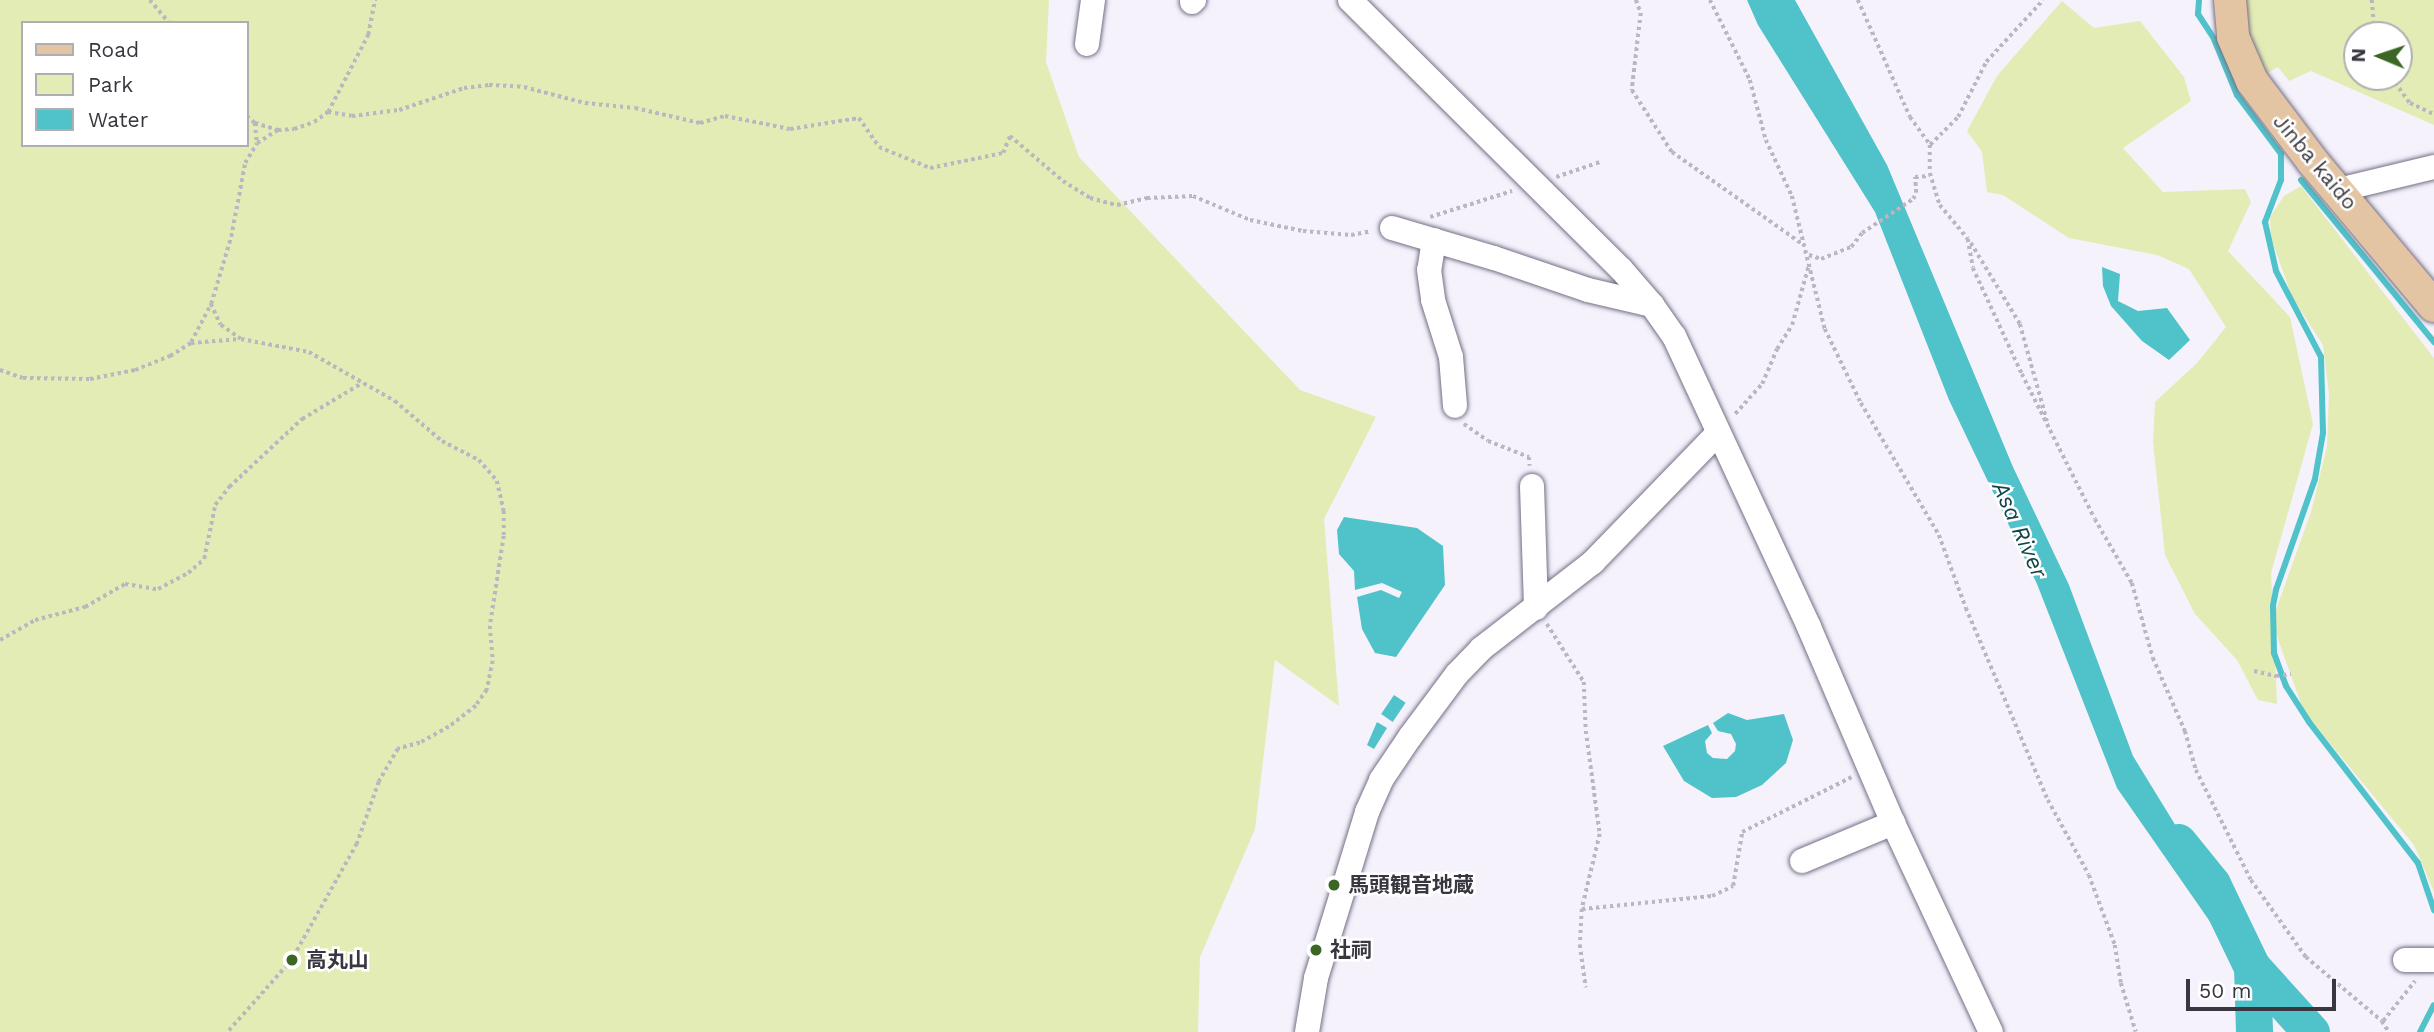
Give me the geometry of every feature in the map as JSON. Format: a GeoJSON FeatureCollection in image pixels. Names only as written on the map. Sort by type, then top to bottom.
{"type":"FeatureCollection","features":[{"type":"Feature","properties":{"kind":"main road","name":"Jinba kaido"},"geometry":{"type":"LineString","coordinates":[[2230,0],[2233,37],[2252,81],[2434,306]]}},
{"type":"Feature","properties":{"kind":"street"},"geometry":{"type":"LineString","coordinates":[[1087,44],[1093,0]]}},
{"type":"Feature","properties":{"kind":"street"},"geometry":{"type":"LineString","coordinates":[[1350,0],[1536,184],[1653,305],[1674,337],[1809,627],[1893,824],[1991,1032]]}},
{"type":"Feature","properties":{"kind":"street"},"geometry":{"type":"LineString","coordinates":[[2338,190],[2434,167]]}},
{"type":"Feature","properties":{"kind":"street"},"geometry":{"type":"LineString","coordinates":[[1392,228],[1588,290],[1653,305]]}},
{"type":"Feature","properties":{"kind":"street"},"geometry":{"type":"LineString","coordinates":[[1434,240],[1429,270],[1433,300],[1451,358],[1455,405]]}},
{"type":"Feature","properties":{"kind":"street"},"geometry":{"type":"LineString","coordinates":[[1307,1032],[1316,978],[1337,904],[1367,812],[1381,780],[1457,674],[1498,634],[1536,608],[1603,553],[1717,434]]}},
{"type":"Feature","properties":{"kind":"street"},"geometry":{"type":"LineString","coordinates":[[1532,486],[1536,608]]}},
{"type":"Feature","properties":{"kind":"street"},"geometry":{"type":"LineString","coordinates":[[1802,861],[1893,824]]}},
{"type":"Feature","properties":{"kind":"path"},"geometry":{"type":"LineString","coordinates":[[150,0],[167,21]]}},
{"type":"Feature","properties":{"kind":"path"},"geometry":{"type":"LineString","coordinates":[[191,343],[211,304],[231,237],[245,163],[257,143],[278,130],[314,122],[328,111],[368,35],[375,0]]}},
{"type":"Feature","properties":{"kind":"path"},"geometry":{"type":"LineString","coordinates":[[1636,0],[1641,13],[1632,90],[1672,152],[1802,243]]}},
{"type":"Feature","properties":{"kind":"path"},"geometry":{"type":"LineString","coordinates":[[1710,0],[1750,80],[1766,140],[1792,196],[1825,329],[1861,403],[1939,534],[1966,608],[2048,800],[2090,875],[2115,945],[2121,983],[2136,1032]]}},
{"type":"Feature","properties":{"kind":"path"},"geometry":{"type":"LineString","coordinates":[[1858,0],[1910,117],[1930,145],[1930,173],[1940,205],[1968,239],[2020,324],[2048,426]]}},
{"type":"Feature","properties":{"kind":"path"},"geometry":{"type":"LineString","coordinates":[[1930,145],[1943,136],[1958,117],[1986,62],[2043,0]]}},
{"type":"Feature","properties":{"kind":"path"},"geometry":{"type":"LineString","coordinates":[[2372,0],[2374,21]]}},
{"type":"Feature","properties":{"kind":"path"},"geometry":{"type":"LineString","coordinates":[[328,111],[352,116],[399,110],[464,88],[489,85],[524,87],[585,103],[635,108],[700,123],[725,116],[790,129],[859,118],[879,146],[930,168],[1003,153],[1010,136],[1063,181],[1090,198],[1117,205],[1147,198],[1193,196],[1250,220],[1303,231],[1351,235],[1392,228],[1600,162]]}},
{"type":"Feature","properties":{"kind":"path"},"geometry":{"type":"LineString","coordinates":[[2401,91],[2410,103],[2434,114]]}},
{"type":"Feature","properties":{"kind":"path"},"geometry":{"type":"LineString","coordinates":[[248,117],[256,123],[278,130]]}},
{"type":"Feature","properties":{"kind":"path"},"geometry":{"type":"LineString","coordinates":[[256,123],[257,143]]}},
{"type":"Feature","properties":{"kind":"path"},"geometry":{"type":"LineString","coordinates":[[1807,254],[1821,259],[1844,251],[1916,192],[1915,177],[1924,178],[1930,173]]}},
{"type":"Feature","properties":{"kind":"path"},"geometry":{"type":"LineString","coordinates":[[1968,239],[1973,268],[2048,426],[2132,583],[2153,658],[2185,731],[2196,770],[2251,880],[2306,957],[2382,1021],[2389,1032]]}},
{"type":"Feature","properties":{"kind":"path"},"geometry":{"type":"LineString","coordinates":[[1717,434],[1762,384],[1799,310],[1810,263]]}},
{"type":"Feature","properties":{"kind":"path"},"geometry":{"type":"LineString","coordinates":[[211,304],[221,325],[241,339]]}},
{"type":"Feature","properties":{"kind":"path"},"geometry":{"type":"LineString","coordinates":[[0,370],[23,378],[90,379],[135,370],[170,356],[191,343],[241,339],[309,352],[395,401],[442,442],[479,460],[497,481],[504,511],[504,536],[490,626],[493,661],[487,690],[475,706],[449,727],[420,743],[398,749],[379,782],[357,844],[292,960],[228,1032]]}},
{"type":"Feature","properties":{"kind":"path"},"geometry":{"type":"LineString","coordinates":[[0,640],[35,620],[85,607],[125,584],[158,589],[188,573],[204,559],[215,505],[229,487],[302,419],[363,383]]}},
{"type":"Feature","properties":{"kind":"path"},"geometry":{"type":"LineString","coordinates":[[1455,405],[1466,428],[1488,441],[1529,457],[1532,486]]}},
{"type":"Feature","properties":{"kind":"path"},"geometry":{"type":"LineString","coordinates":[[1536,608],[1584,682],[1586,732],[1600,834],[1582,909],[1580,945],[1586,988]]}},
{"type":"Feature","properties":{"kind":"path"},"geometry":{"type":"LineString","coordinates":[[2254,671],[2276,676],[2291,674]]}},
{"type":"Feature","properties":{"kind":"path"},"geometry":{"type":"LineString","coordinates":[[1582,909],[1712,896],[1732,886],[1742,832],[1869,769]]}},
{"type":"Feature","properties":{"kind":"path"},"geometry":{"type":"LineString","coordinates":[[2382,1021],[2419,966]]}},
{"type":"Feature","properties":{"kind":"green space"},"geometry":{"type":"Polygon","coordinates":[[[0,0],[1049,0],[1046,62],[1079,157],[1300,390],[1376,417],[1324,519],[1339,706],[1275,660],[1255,829],[1200,957],[1198,1032],[0,1032],[0,0]]]}},
{"type":"Feature","properties":{"kind":"green space"},"geometry":{"type":"Polygon","coordinates":[[[2243,0],[2434,0],[2434,125],[2357,91],[2413,91],[2413,21],[2343,21],[2343,85],[2311,71],[2289,81],[2278,67],[2266,74],[2243,22],[2243,0]]]}},
{"type":"Feature","properties":{"kind":"green space"},"geometry":{"type":"Polygon","coordinates":[[[2062,1],[2094,28],[2140,21],[2184,77],[2191,101],[2123,148],[2163,192],[2245,189],[2251,202],[2228,251],[2290,317],[2313,424],[2271,573],[2273,618],[2311,512],[2327,446],[2329,394],[2323,345],[2292,297],[2271,238],[2270,217],[2284,196],[2301,186],[2434,358],[2434,892],[2414,845],[2304,712],[2274,628],[2277,704],[2258,700],[2237,660],[2195,614],[2165,555],[2153,442],[2155,402],[2197,363],[2226,327],[2189,269],[2157,255],[2069,238],[2003,195],[1987,192],[1982,152],[1967,131],[1997,76],[2062,1]]]}},
{"type":"Feature","properties":{"kind":"water"},"geometry":{"type":"Polygon","coordinates":[[[1747,0],[1795,0],[1887,165],[2013,467],[2069,585],[2133,756],[2274,986],[2252,982],[2117,788],[2037,584],[1949,400],[1875,212],[1758,25],[1747,0]]]}},
{"type":"Feature","properties":{"kind":"water"},"geometry":{"type":"Polygon","coordinates":[[[2102,267],[2120,274],[2118,301],[2138,311],[2167,308],[2190,340],[2169,360],[2142,341],[2111,306],[2103,286],[2102,267]]]}},
{"type":"Feature","properties":{"kind":"water"},"geometry":{"type":"Polygon","coordinates":[[[1344,517],[1417,528],[1443,546],[1445,585],[1396,657],[1375,653],[1362,629],[1357,597],[1381,590],[1399,598],[1402,592],[1382,583],[1355,590],[1354,571],[1339,554],[1337,530],[1344,517]]]}},
{"type":"Feature","properties":{"kind":"water"},"geometry":{"type":"Polygon","coordinates":[[[1394,695],[1406,703],[1393,722],[1381,714],[1394,695]]]}},
{"type":"Feature","properties":{"kind":"water"},"geometry":{"type":"Polygon","coordinates":[[[1728,713],[1747,720],[1784,714],[1793,740],[1786,763],[1762,785],[1736,797],[1712,798],[1684,781],[1663,746],[1708,725],[1712,733],[1705,741],[1707,753],[1713,758],[1727,759],[1735,751],[1736,744],[1731,734],[1718,731],[1713,723],[1728,713]]]}},
{"type":"Feature","properties":{"kind":"water"},"geometry":{"type":"Polygon","coordinates":[[[1377,722],[1387,728],[1374,749],[1367,745],[1377,722]]]}},
{"type":"Feature","properties":{"kind":"waterway"},"geometry":{"type":"LineString","coordinates":[[2199,0],[2198,14],[2214,39],[2237,95],[2281,154],[2281,180],[2265,222],[2276,271],[2321,357],[2323,433],[2315,479],[2276,590],[2273,606],[2274,653],[2286,686],[2309,722],[2418,863],[2434,910]]}},
{"type":"Feature","properties":{"kind":"waterway"},"geometry":{"type":"LineString","coordinates":[[2301,180],[2434,342]]}},
{"type":"Feature","properties":{"kind":"waterway","name":"Asa River"},"geometry":{"type":"LineString","coordinates":[[2178,842],[2212,884],[2252,967],[2311,1032]]}},
{"type":"Feature","properties":{"kind":"waterway"},"geometry":{"type":"LineString","coordinates":[[2252,967],[2254,1032]]}},
{"type":"Feature","properties":{"kind":"waterway"},"geometry":{"type":"LineString","coordinates":[[2420,1032],[2434,1005]]}},
{"type":"Feature","properties":{"kind":"place","name":"馬頭観音地蔵"},"geometry":{"type":"Point","coordinates":[1334,885]}},
{"type":"Feature","properties":{"kind":"place","name":"社祠"},"geometry":{"type":"Point","coordinates":[1316,950]}},
{"type":"Feature","properties":{"kind":"place","name":"高丸山"},"geometry":{"type":"Point","coordinates":[292,960]}}]}
